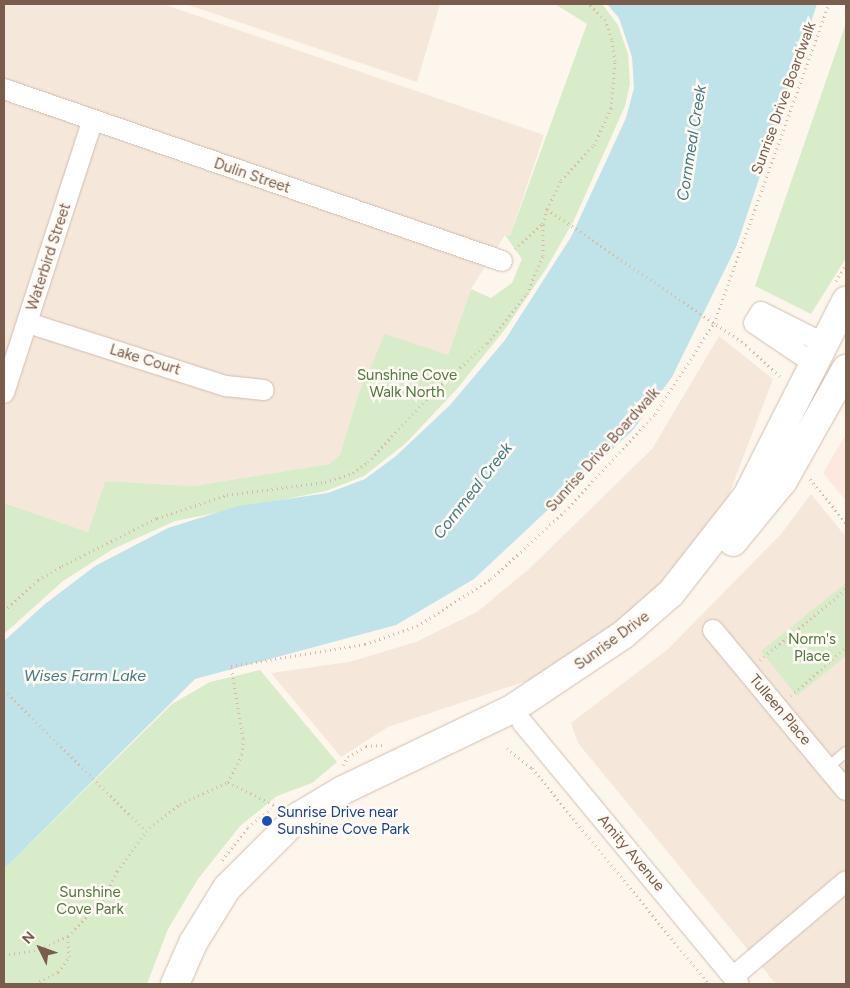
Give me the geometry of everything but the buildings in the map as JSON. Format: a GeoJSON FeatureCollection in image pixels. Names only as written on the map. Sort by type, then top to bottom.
{"type":"FeatureCollection","features":[{"type":"Feature","properties":{"kind":"street","name":"Dulin Street"},"geometry":{"type":"LineString","coordinates":[[4,89],[92,122],[502,261]]}},
{"type":"Feature","properties":{"kind":"street","name":"Waterbird Street"},"geometry":{"type":"LineString","coordinates":[[4,392],[92,122]]}},
{"type":"Feature","properties":{"kind":"street","name":"Sunrise Drive"},"geometry":{"type":"LineString","coordinates":[[176,984],[204,922],[227,888],[299,816],[349,776],[517,715],[578,686],[623,651],[706,573],[783,481],[830,362],[839,294]]}},
{"type":"Feature","properties":{"kind":"street","name":"Lake Court"},"geometry":{"type":"LineString","coordinates":[[28,323],[226,386],[264,390]]}},
{"type":"Feature","properties":{"kind":"street"},"geometry":{"type":"LineString","coordinates":[[830,362],[769,325],[830,362]]}},
{"type":"Feature","properties":{"kind":"street","name":"Sunrise Drive"},"geometry":{"type":"LineString","coordinates":[[257,856],[300,829],[429,768],[517,715],[657,607],[684,580],[747,496],[788,384],[830,362]]}},
{"type":"Feature","properties":{"kind":"street","name":"Tulleen Place"},"geometry":{"type":"LineString","coordinates":[[713,630],[846,790]]}},
{"type":"Feature","properties":{"kind":"street","name":"Amity Avenue"},"geometry":{"type":"LineString","coordinates":[[517,715],[736,980]]}},
{"type":"Feature","properties":{"kind":"street"},"geometry":{"type":"LineString","coordinates":[[349,776],[369,786],[429,768]]}},
{"type":"Feature","properties":{"kind":"street"},"geometry":{"type":"LineString","coordinates":[[736,980],[846,881]]}},
{"type":"Feature","properties":{"kind":"lane"},"geometry":{"type":"LineString","coordinates":[[827,768],[846,752]]}},
{"type":"Feature","properties":{"kind":"path"},"geometry":{"type":"LineString","coordinates":[[4,610],[38,580],[157,518],[227,495],[325,482],[353,472],[368,462],[434,392],[487,343],[527,294],[543,255],[543,224],[547,209],[561,180],[594,145],[611,108],[615,61],[612,39],[605,20],[589,4]]}},
{"type":"Feature","properties":{"kind":"path","name":"Sunrise Drive Boardwalk"},"geometry":{"type":"LineString","coordinates":[[228,782],[242,754],[244,738],[231,666],[365,644],[417,626],[491,579],[565,510],[655,414],[714,323],[829,4]]}},
{"type":"Feature","properties":{"kind":"path"},"geometry":{"type":"LineString","coordinates":[[547,209],[756,352],[788,384],[830,362]]}},
{"type":"Feature","properties":{"kind":"path"},"geometry":{"type":"LineString","coordinates":[[502,261],[543,224]]}},
{"type":"Feature","properties":{"kind":"path"},"geometry":{"type":"LineString","coordinates":[[839,294],[846,265]]}},
{"type":"Feature","properties":{"kind":"path"},"geometry":{"type":"LineString","coordinates":[[809,479],[846,522]]}},
{"type":"Feature","properties":{"kind":"path"},"geometry":{"type":"LineString","coordinates":[[747,670],[846,589]]}},
{"type":"Feature","properties":{"kind":"path"},"geometry":{"type":"LineString","coordinates":[[778,708],[846,647]]}},
{"type":"Feature","properties":{"kind":"path"},"geometry":{"type":"LineString","coordinates":[[4,690],[146,831]]}},
{"type":"Feature","properties":{"kind":"path"},"geometry":{"type":"LineString","coordinates":[[349,776],[348,757],[366,746],[388,744]]}},
{"type":"Feature","properties":{"kind":"path"},"geometry":{"type":"LineString","coordinates":[[507,748],[532,768],[709,984]]}},
{"type":"Feature","properties":{"kind":"path"},"geometry":{"type":"LineString","coordinates":[[4,955],[40,949],[68,936],[104,900],[117,871],[146,831],[180,804],[228,782],[276,806]]}},
{"type":"Feature","properties":{"kind":"path"},"geometry":{"type":"LineString","coordinates":[[216,868],[248,827],[284,802]]}},
{"type":"Feature","properties":{"kind":"path"},"geometry":{"type":"LineString","coordinates":[[35,984],[58,972],[69,956],[68,936]]}},
{"type":"Feature","properties":{"kind":"shaded area"},"geometry":{"type":"Polygon","coordinates":[[[4,4],[163,4],[544,135],[510,236],[505,235],[471,289],[448,355],[358,395],[340,456],[329,464],[193,486],[105,481],[88,532],[4,503],[4,4]]]}},
{"type":"Feature","properties":{"kind":"shaded area"},"geometry":{"type":"Polygon","coordinates":[[[185,4],[440,4],[417,82],[185,4]]]}},
{"type":"Feature","properties":{"kind":"shaded area"},"geometry":{"type":"Polygon","coordinates":[[[719,336],[773,379],[724,508],[675,572],[628,623],[557,671],[388,727],[341,757],[271,673],[349,662],[416,642],[477,612],[530,568],[652,449],[719,336]]]}},
{"type":"Feature","properties":{"kind":"shaded area"},"geometry":{"type":"Polygon","coordinates":[[[846,434],[846,501],[823,473],[846,434]]]}},
{"type":"Feature","properties":{"kind":"shaded area"},"geometry":{"type":"Polygon","coordinates":[[[811,494],[846,537],[846,984],[776,984],[578,743],[571,723],[668,649],[781,534],[811,494]]]}},
{"type":"Feature","properties":{"kind":"green space","name":"Sunshine Cove Walk North"},"geometry":{"type":"Polygon","coordinates":[[[555,4],[602,4],[618,25],[628,54],[630,84],[625,106],[574,220],[546,269],[506,328],[456,390],[405,444],[364,476],[326,491],[175,521],[113,549],[63,581],[4,634],[4,503],[88,532],[105,481],[193,486],[329,464],[340,455],[358,395],[385,334],[448,355],[471,289],[491,298],[512,283],[522,259],[505,235],[510,236],[587,24],[555,4]]]}},
{"type":"Feature","properties":{"kind":"green space"},"geometry":{"type":"Polygon","coordinates":[[[846,23],[846,258],[811,314],[755,286],[846,23]]]}},
{"type":"Feature","properties":{"kind":"green space","name":"Norm's Place"},"geometry":{"type":"Polygon","coordinates":[[[846,583],[846,656],[797,696],[761,651],[846,583]]]}},
{"type":"Feature","properties":{"kind":"green space","name":"Sunshine Cove Park"},"geometry":{"type":"Polygon","coordinates":[[[260,670],[337,762],[312,783],[277,796],[240,826],[198,879],[168,929],[147,984],[4,984],[4,869],[172,704],[210,682],[260,670]]]}},
{"type":"Feature","properties":{"kind":"water","name":"Wises Farm Lake"},"geometry":{"type":"Polygon","coordinates":[[[607,4],[817,4],[737,245],[672,377],[633,430],[474,579],[396,625],[195,679],[4,869],[4,641],[45,604],[95,566],[168,528],[238,506],[328,493],[365,479],[396,456],[450,405],[505,340],[571,237],[626,118],[634,88],[632,57],[619,18],[607,4]]]}},
{"type":"Feature","properties":{"kind":"place","name":"Sunrise Drive near Sunshine Cove Park"},"geometry":{"type":"Point","coordinates":[267,821]}},
{"type":"Feature","properties":{"kind":"water label","name":"Cornmeal Creek"},"geometry":{"type":"Point","coordinates":[692,143]}},
{"type":"Feature","properties":{"kind":"water label","name":"Cornmeal Creek"},"geometry":{"type":"Point","coordinates":[473,491]}}]}
